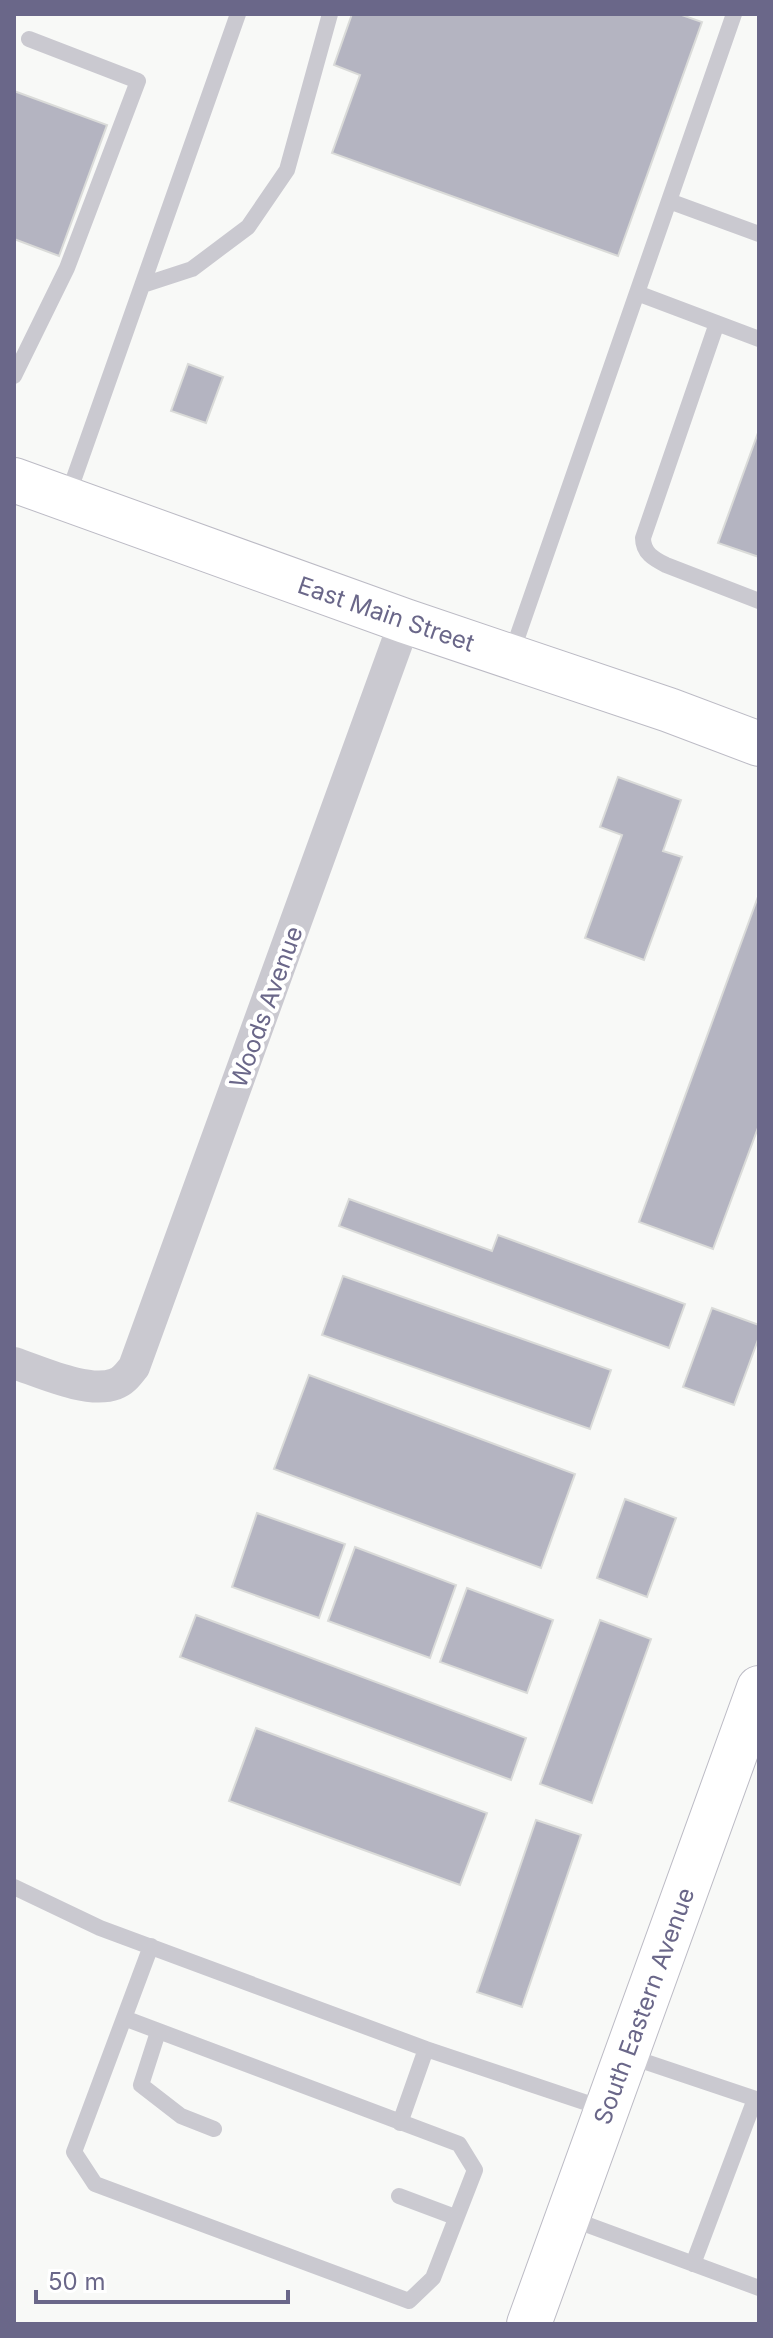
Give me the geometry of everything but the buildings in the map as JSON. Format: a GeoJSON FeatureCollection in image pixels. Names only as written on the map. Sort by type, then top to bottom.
{"type":"FeatureCollection","features":[{"type":"Feature","properties":{"kind":"main road","name":"East Main Street"},"geometry":{"type":"LineString","coordinates":[[14,480],[759,744]]}},
{"type":"Feature","properties":{"kind":"main road","name":"South Eastern Avenue"},"geometry":{"type":"LineString","coordinates":[[529,2324],[759,1688]]}},
{"type":"Feature","properties":{"kind":"street","name":"Woods Avenue"},"geometry":{"type":"LineString","coordinates":[[14,1363],[95,1387],[115,1384],[126,1377],[142,1352],[405,621]]}},
{"type":"Feature","properties":{"kind":"lane"},"geometry":{"type":"LineString","coordinates":[[66,499],[238,14]]}},
{"type":"Feature","properties":{"kind":"lane"},"geometry":{"type":"LineString","coordinates":[[143,285],[192,269],[248,227],[287,170],[330,14]]}},
{"type":"Feature","properties":{"kind":"lane"},"geometry":{"type":"LineString","coordinates":[[510,657],[734,14]]}},
{"type":"Feature","properties":{"kind":"lane"},"geometry":{"type":"LineString","coordinates":[[14,376],[67,268],[138,81],[29,39]]}},
{"type":"Feature","properties":{"kind":"lane"},"geometry":{"type":"LineString","coordinates":[[669,201],[759,234]]}},
{"type":"Feature","properties":{"kind":"lane"},"geometry":{"type":"LineString","coordinates":[[637,293],[759,339]]}},
{"type":"Feature","properties":{"kind":"lane"},"geometry":{"type":"LineString","coordinates":[[717,323],[643,545],[654,559],[666,565],[759,601]]}},
{"type":"Feature","properties":{"kind":"lane"},"geometry":{"type":"LineString","coordinates":[[14,1887],[100,1928],[426,2049],[606,2110]]}},
{"type":"Feature","properties":{"kind":"lane"},"geometry":{"type":"LineString","coordinates":[[124,2018],[459,2144],[475,2170],[433,2278],[409,2301],[95,2184],[74,2152],[124,2018],[151,1946]]}},
{"type":"Feature","properties":{"kind":"lane"},"geometry":{"type":"LineString","coordinates":[[158,2032],[141,2085],[181,2116],[214,2129]]}},
{"type":"Feature","properties":{"kind":"lane"},"geometry":{"type":"LineString","coordinates":[[400,2123],[426,2049]]}},
{"type":"Feature","properties":{"kind":"lane"},"geometry":{"type":"LineString","coordinates":[[626,2055],[758,2101],[693,2264]]}},
{"type":"Feature","properties":{"kind":"lane"},"geometry":{"type":"LineString","coordinates":[[399,2196],[455,2217]]}},
{"type":"Feature","properties":{"kind":"lane"},"geometry":{"type":"LineString","coordinates":[[568,2217],[759,2288]]}}]}
